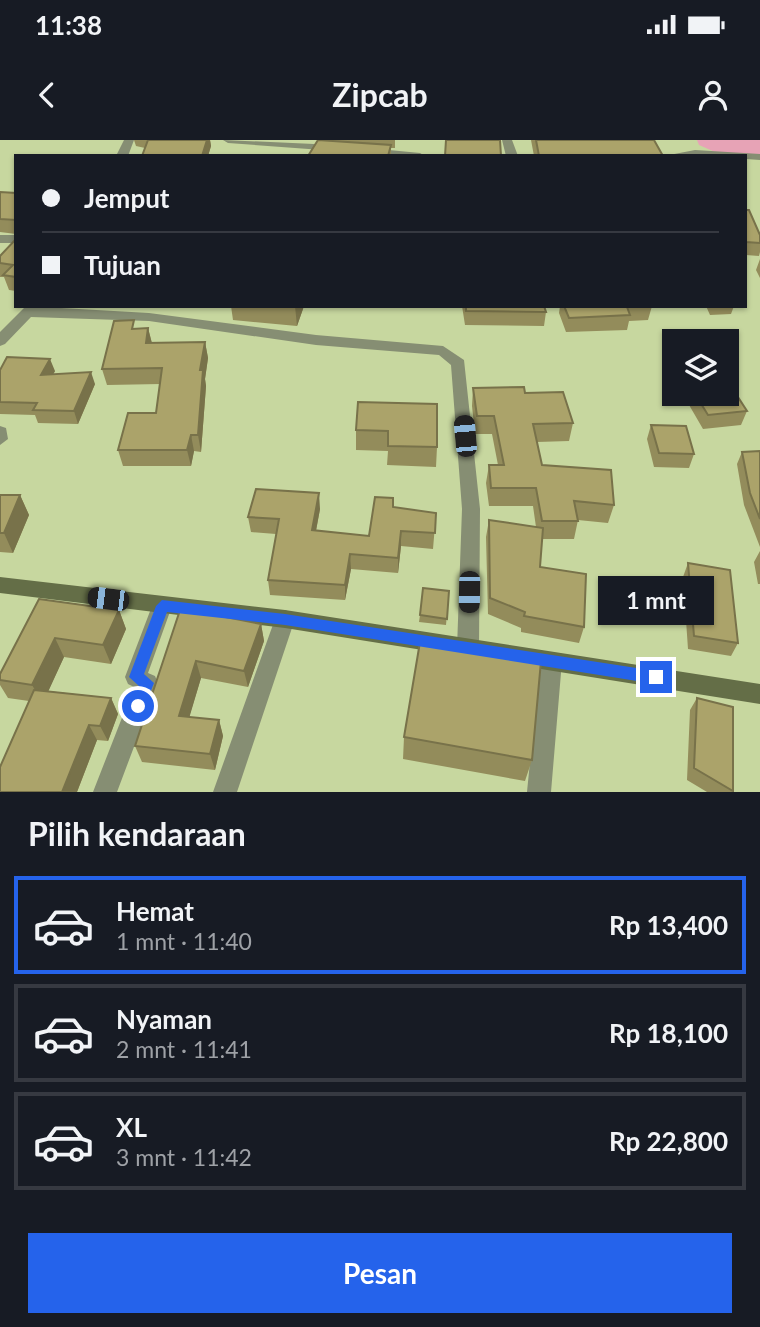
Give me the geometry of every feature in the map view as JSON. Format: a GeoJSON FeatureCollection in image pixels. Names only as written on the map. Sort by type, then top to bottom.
{"type":"FeatureCollection","features":[{"type":"Feature","properties":{"kind":"main road"},"geometry":{"type":"LineString","coordinates":[[0,585],[285,620],[760,694]]}},
{"type":"Feature","properties":{"kind":"street"},"geometry":{"type":"LineString","coordinates":[[228,140],[344,148]]}},
{"type":"Feature","properties":{"kind":"street"},"geometry":{"type":"LineString","coordinates":[[362,140],[358,150],[423,153]]}},
{"type":"Feature","properties":{"kind":"street"},"geometry":{"type":"LineString","coordinates":[[691,140],[695,153]]}},
{"type":"Feature","properties":{"kind":"street"},"geometry":{"type":"LineString","coordinates":[[687,154],[711,154]]}},
{"type":"Feature","properties":{"kind":"street"},"geometry":{"type":"LineString","coordinates":[[0,341],[32,310],[149,317],[316,340],[443,351],[453,356],[459,363],[471,509],[468,648]]}},
{"type":"Feature","properties":{"kind":"street"},"geometry":{"type":"LineString","coordinates":[[0,432],[0,439]]}},
{"type":"Feature","properties":{"kind":"street"},"geometry":{"type":"LineString","coordinates":[[105,792],[147,683],[136,677],[162,606]]}},
{"type":"Feature","properties":{"kind":"street"},"geometry":{"type":"LineString","coordinates":[[225,792],[285,620]]}},
{"type":"Feature","properties":{"kind":"street"},"geometry":{"type":"LineString","coordinates":[[539,792],[551,661]]}},
{"type":"Feature","properties":{"kind":"shaded area"},"geometry":{"type":"Polygon","coordinates":[[[697,140],[760,140],[760,155],[715,152],[699,145],[697,140]]]}},
{"type":"Feature","properties":{"kind":"building"},"geometry":{"type":"Polygon","coordinates":[[[148,140],[207,140],[203,154],[143,154],[148,140]]]}},
{"type":"Feature","properties":{"kind":"building"},"geometry":{"type":"Polygon","coordinates":[[[318,140],[391,145],[389,154],[309,154],[318,140]]]}},
{"type":"Feature","properties":{"kind":"building"},"geometry":{"type":"Polygon","coordinates":[[[446,140],[500,140],[501,154],[445,154],[446,140]]]}},
{"type":"Feature","properties":{"kind":"building"},"geometry":{"type":"Polygon","coordinates":[[[536,140],[654,140],[662,154],[539,154],[536,140]]]}},
{"type":"Feature","properties":{"kind":"building"},"geometry":{"type":"Polygon","coordinates":[[[0,192],[14,193],[14,220],[0,219],[0,192]]]}},
{"type":"Feature","properties":{"kind":"building"},"geometry":{"type":"Polygon","coordinates":[[[747,210],[760,235],[760,243],[747,242],[747,210]]]}},
{"type":"Feature","properties":{"kind":"building"},"geometry":{"type":"Polygon","coordinates":[[[14,241],[14,277],[3,275],[13,265],[0,263],[0,256],[14,241]]]}},
{"type":"Feature","properties":{"kind":"building"},"geometry":{"type":"Polygon","coordinates":[[[466,308],[545,308],[546,312],[466,311],[466,308]]]}},
{"type":"Feature","properties":{"kind":"building"},"geometry":{"type":"Polygon","coordinates":[[[565,308],[627,308],[630,315],[569,318],[565,308]]]}},
{"type":"Feature","properties":{"kind":"building"},"geometry":{"type":"Polygon","coordinates":[[[134,320],[132,329],[148,328],[146,343],[205,342],[200,370],[203,370],[198,435],[191,435],[187,450],[118,450],[128,413],[156,413],[162,368],[102,369],[114,321],[134,320]]]}},
{"type":"Feature","properties":{"kind":"building"},"geometry":{"type":"Polygon","coordinates":[[[7,357],[50,359],[41,375],[91,372],[74,411],[33,410],[37,403],[0,402],[0,370],[7,357]]]}},
{"type":"Feature","properties":{"kind":"building"},"geometry":{"type":"Polygon","coordinates":[[[524,387],[525,393],[563,392],[573,423],[533,424],[542,465],[611,470],[614,505],[574,501],[578,521],[542,521],[536,488],[491,488],[489,465],[504,465],[494,416],[477,416],[473,388],[524,387]]]}},
{"type":"Feature","properties":{"kind":"building"},"geometry":{"type":"Polygon","coordinates":[[[739,399],[747,411],[708,415],[702,406],[739,406],[739,399]]]}},
{"type":"Feature","properties":{"kind":"building"},"geometry":{"type":"Polygon","coordinates":[[[358,402],[437,404],[437,447],[388,446],[388,431],[356,430],[358,402]]]}},
{"type":"Feature","properties":{"kind":"building"},"geometry":{"type":"Polygon","coordinates":[[[651,425],[686,426],[694,454],[659,453],[651,425]]]}},
{"type":"Feature","properties":{"kind":"building"},"geometry":{"type":"Polygon","coordinates":[[[760,451],[760,519],[750,493],[742,452],[760,451]]]}},
{"type":"Feature","properties":{"kind":"building"},"geometry":{"type":"Polygon","coordinates":[[[256,489],[319,493],[312,530],[369,536],[375,497],[393,498],[393,507],[436,513],[435,533],[401,531],[398,558],[350,554],[345,585],[268,580],[279,519],[248,517],[256,489]]]}},
{"type":"Feature","properties":{"kind":"building"},"geometry":{"type":"Polygon","coordinates":[[[0,495],[20,495],[4,533],[0,533],[0,495]]]}},
{"type":"Feature","properties":{"kind":"building"},"geometry":{"type":"Polygon","coordinates":[[[489,520],[543,528],[540,567],[586,574],[584,627],[524,616],[525,612],[490,598],[489,520]]]}},
{"type":"Feature","properties":{"kind":"building"},"geometry":{"type":"Polygon","coordinates":[[[688,563],[730,570],[738,643],[694,636],[688,563]]]}},
{"type":"Feature","properties":{"kind":"building"},"geometry":{"type":"Polygon","coordinates":[[[423,588],[449,591],[447,619],[420,615],[423,588]]]}},
{"type":"Feature","properties":{"kind":"building"},"geometry":{"type":"Polygon","coordinates":[[[39,599],[119,610],[103,645],[55,638],[32,685],[0,680],[0,674],[39,599]]]}},
{"type":"Feature","properties":{"kind":"building"},"geometry":{"type":"Polygon","coordinates":[[[181,607],[211,610],[210,614],[261,624],[244,671],[196,661],[179,716],[219,720],[210,754],[135,746],[181,607]]]}},
{"type":"Feature","properties":{"kind":"building"},"geometry":{"type":"Polygon","coordinates":[[[420,642],[541,661],[532,760],[404,737],[420,642]]]}},
{"type":"Feature","properties":{"kind":"building"},"geometry":{"type":"Polygon","coordinates":[[[34,690],[111,698],[100,726],[89,725],[62,792],[0,792],[0,767],[34,690]]]}},
{"type":"Feature","properties":{"kind":"building"},"geometry":{"type":"Polygon","coordinates":[[[697,698],[733,707],[733,791],[694,768],[697,698]]]}},
{"type":"Feature","properties":{"kind":"route"},"geometry":{"type":"LineString","coordinates":[[138,706],[147,683],[136,677],[162,606],[285,620],[656,677]]}}]}
